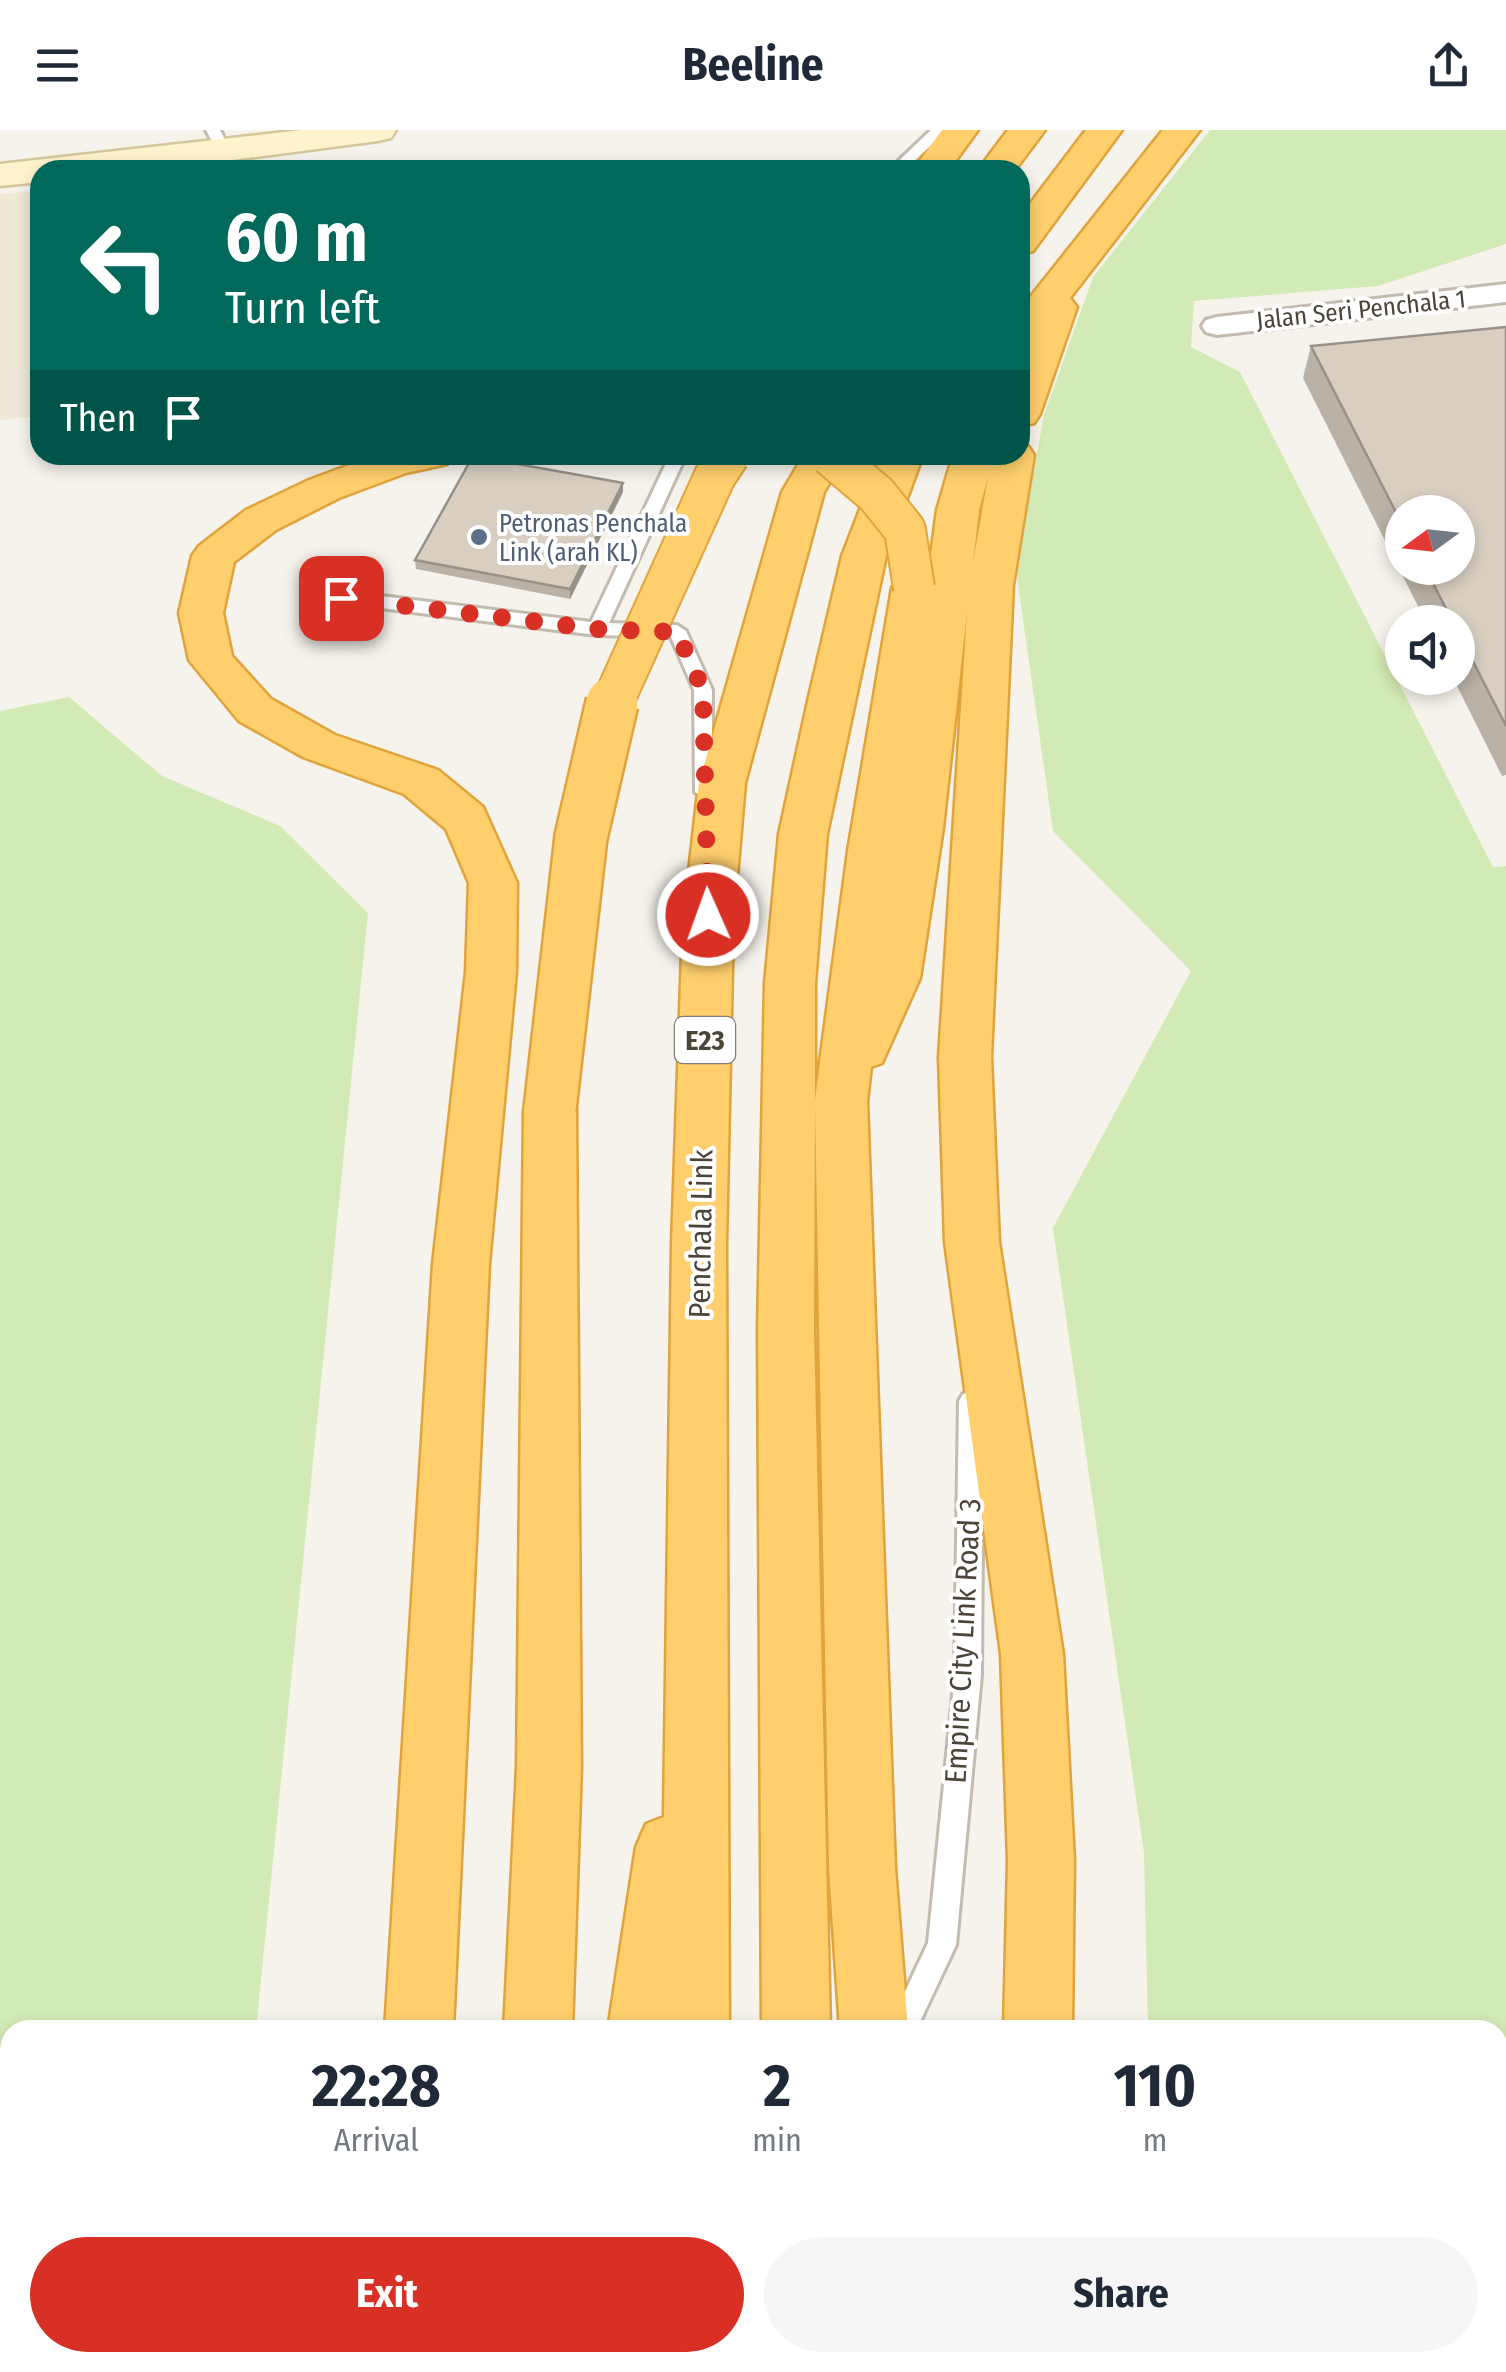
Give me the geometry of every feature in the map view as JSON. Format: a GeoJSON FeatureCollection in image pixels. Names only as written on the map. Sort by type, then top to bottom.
{"type":"FeatureCollection","features":[{"type":"Feature","properties":{"kind":"highway"},"geometry":{"type":"LineString","coordinates":[[938,160],[960,130]]}},
{"type":"Feature","properties":{"kind":"highway"},"geometry":{"type":"LineString","coordinates":[[1004,160],[1027,130]]}},
{"type":"Feature","properties":{"kind":"highway"},"geometry":{"type":"LineString","coordinates":[[1030,230],[1104,130]]}},
{"type":"Feature","properties":{"kind":"highway"},"geometry":{"type":"LineString","coordinates":[[1030,325],[1182,130]]}},
{"type":"Feature","properties":{"kind":"highway"},"geometry":{"type":"LineString","coordinates":[[1030,386],[1071,272]]}},
{"type":"Feature","properties":{"kind":"highway"},"geometry":{"type":"LineString","coordinates":[[388,465],[324,489],[261,520],[214,556],[201,613],[211,660],[255,710],[319,746],[421,782],[466,819],[493,883],[491,972],[462,1264],[420,2020]]}},
{"type":"Feature","properties":{"kind":"highway"},"geometry":{"type":"LineString","coordinates":[[538,2020],[549,1768],[550,1108],[582,837],[613,699],[722,465]]}},
{"type":"Feature","properties":{"kind":"highway","name":"Penchala Link"},"geometry":{"type":"LineString","coordinates":[[696,2020],[699,1244],[708,915],[722,783],[803,492],[821,465]]}},
{"type":"Feature","properties":{"kind":"highway"},"geometry":{"type":"LineString","coordinates":[[840,465],[878,495],[904,530],[914,588],[872,851],[841,1101],[862,1868],[873,2020]]}},
{"type":"Feature","properties":{"kind":"highway"},"geometry":{"type":"LineString","coordinates":[[796,2020],[786,1350],[790,983],[803,834],[830,701],[864,556],[898,465]]}},
{"type":"Feature","properties":{"kind":"highway"},"geometry":{"type":"LineString","coordinates":[[841,1101],[895,978],[919,828],[958,510],[971,465]]}},
{"type":"Feature","properties":{"kind":"highway"},"geometry":{"type":"LineString","coordinates":[[1011,465],[991,585],[965,1057],[972,1242],[1032,1654],[1041,1860],[1038,2020]]}},
{"type":"Feature","properties":{"kind":"highway"},"geometry":{"type":"LineString","coordinates":[[643,2020],[700,1642]]}},
{"type":"Feature","properties":{"kind":"highway"},"geometry":{"type":"LineString","coordinates":[[848,2020],[862,1868]]}},
{"type":"Feature","properties":{"kind":"street"},"geometry":{"type":"LineString","coordinates":[[108,160],[218,141],[378,130]]}},
{"type":"Feature","properties":{"kind":"street"},"geometry":{"type":"LineString","coordinates":[[0,175],[30,172]]}},
{"type":"Feature","properties":{"kind":"street","name":"Jalan Seri Penchala 1"},"geometry":{"type":"LineString","coordinates":[[1217,326],[1506,293]]}},
{"type":"Feature","properties":{"kind":"lane"},"geometry":{"type":"LineString","coordinates":[[907,160],[940,130]]}},
{"type":"Feature","properties":{"kind":"lane"},"geometry":{"type":"LineString","coordinates":[[597,629],[672,465]]}},
{"type":"Feature","properties":{"kind":"lane"},"geometry":{"type":"LineString","coordinates":[[341,598],[597,629],[677,632],[703,690],[708,915]]}},
{"type":"Feature","properties":{"kind":"lane","name":"Empire City Link Road 3"},"geometry":{"type":"LineString","coordinates":[[906,2020],[942,1945],[968,1675],[972,1242]]}},
{"type":"Feature","properties":{"kind":"shaded area"},"geometry":{"type":"Polygon","coordinates":[[[30,192],[30,417],[0,420],[0,194],[30,192]]]}},
{"type":"Feature","properties":{"kind":"green space"},"geometry":{"type":"Polygon","coordinates":[[[1210,130],[1506,130],[1506,244],[1378,286],[1194,301],[1191,347],[1240,372],[1385,656],[1385,695],[1405,695],[1493,867],[1506,866],[1506,2020],[1148,2020],[1144,1853],[1053,1228],[1191,971],[1053,831],[1016,570],[1044,415],[1093,277],[1210,130]]]}},
{"type":"Feature","properties":{"kind":"green space"},"geometry":{"type":"Polygon","coordinates":[[[69,697],[162,776],[280,826],[368,913],[257,2020],[0,2020],[0,711],[69,697]]]}},
{"type":"Feature","properties":{"kind":"building"},"geometry":{"type":"Polygon","coordinates":[[[1506,327],[1506,726],[1475,665],[1475,605],[1444,605],[1434,585],[1475,585],[1475,495],[1387,495],[1311,346],[1506,327]]]}},
{"type":"Feature","properties":{"kind":"building"},"geometry":{"type":"Polygon","coordinates":[[[468,465],[523,465],[623,483],[570,589],[415,560],[468,465]]]}},
{"type":"Feature","properties":{"kind":"place","name":"Petronas Penchala Link (arah KL)"},"geometry":{"type":"Point","coordinates":[479,537]}},
{"type":"Feature","properties":{"kind":"route"},"geometry":{"type":"LineString","coordinates":[[341,598],[597,629],[677,632],[703,690],[708,915]]}}]}
